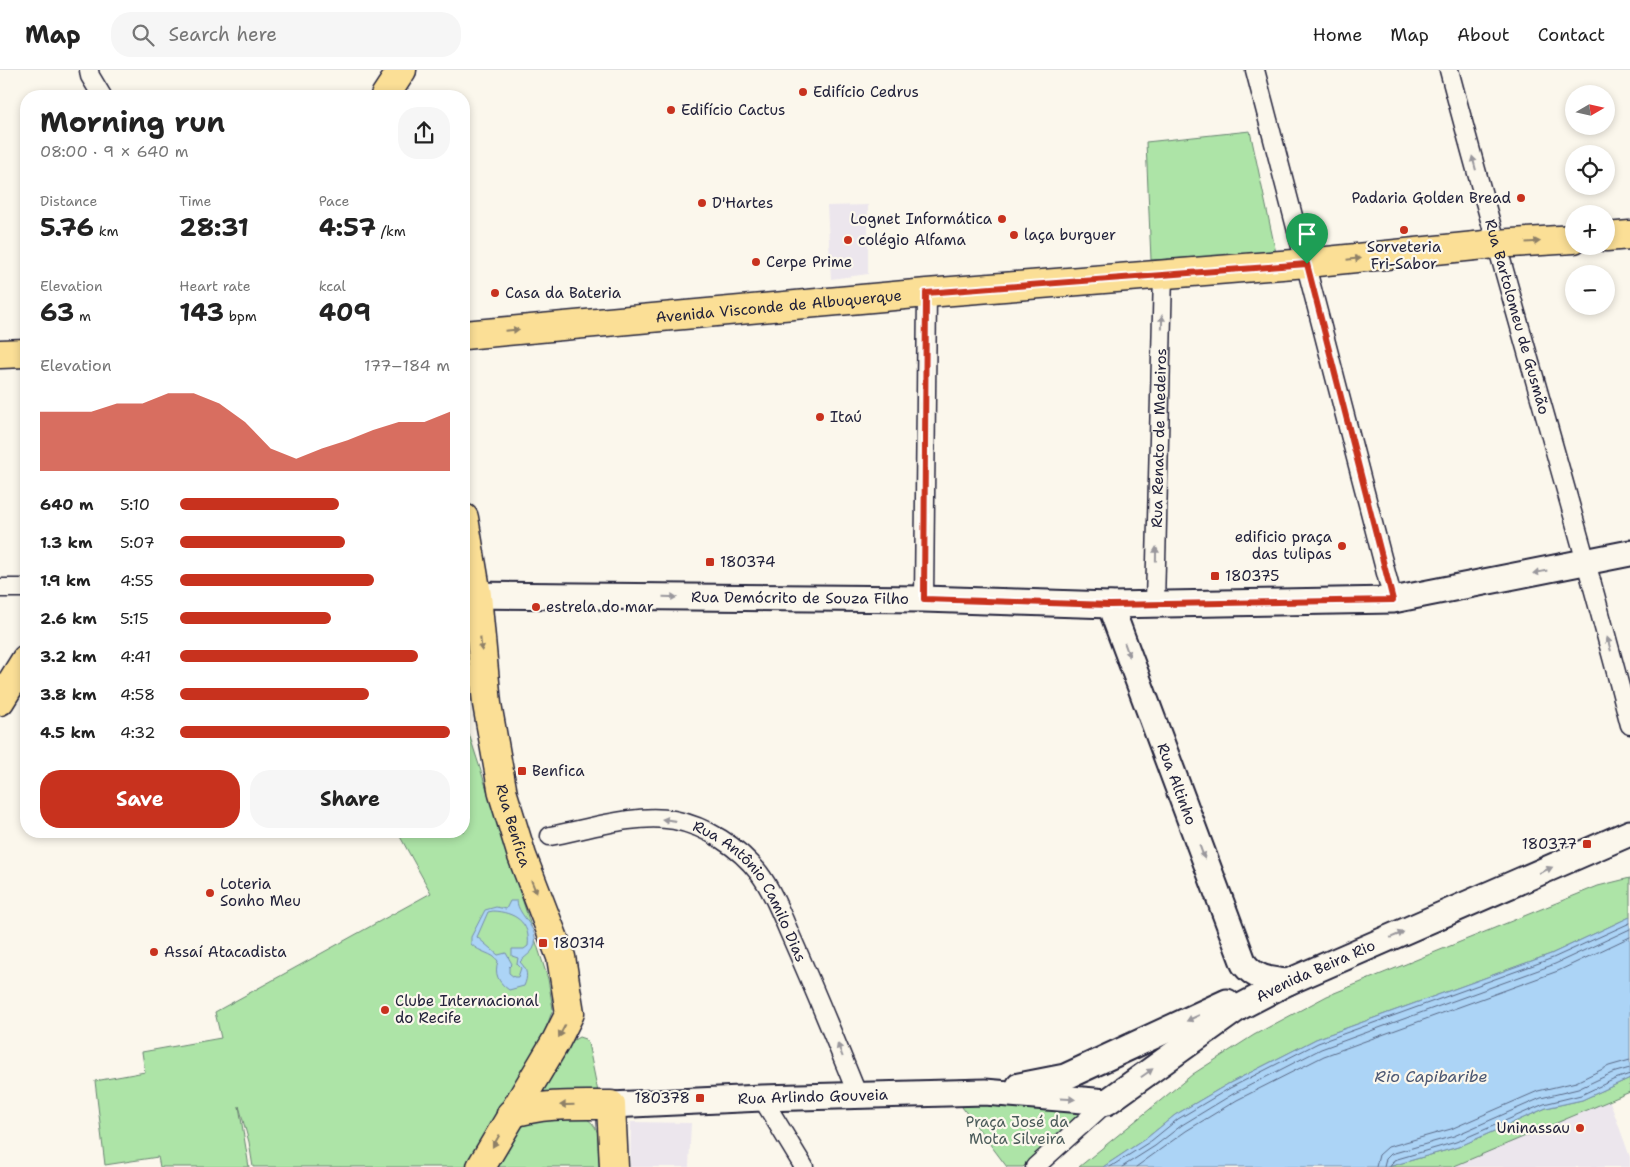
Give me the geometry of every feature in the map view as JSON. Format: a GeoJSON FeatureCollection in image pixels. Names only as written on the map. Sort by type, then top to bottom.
{"type":"FeatureCollection","features":[{"type":"Feature","properties":{"kind":"main road"},"geometry":{"type":"LineString","coordinates":[[390,90],[402,70]]}},
{"type":"Feature","properties":{"kind":"main road"},"geometry":{"type":"LineString","coordinates":[[1615,237],[1630,236]]}},
{"type":"Feature","properties":{"kind":"main road","name":"Avenida Visconde de Albuquerque"},"geometry":{"type":"LineString","coordinates":[[470,334],[926,293],[1307,264],[1495,244],[1565,240]]}},
{"type":"Feature","properties":{"kind":"main road"},"geometry":{"type":"LineString","coordinates":[[0,354],[20,353]]}},
{"type":"Feature","properties":{"kind":"main road","name":"Rua Demócrito de Souza Filho"},"geometry":{"type":"LineString","coordinates":[[470,595],[924,599],[1110,605],[1393,600],[1588,563],[1630,553]]}},
{"type":"Feature","properties":{"kind":"main road","name":"Rua Benfica"},"geometry":{"type":"LineString","coordinates":[[470,595],[503,794],[522,856],[561,957],[570,1013],[556,1041],[480,1167]]}},
{"type":"Feature","properties":{"kind":"main road","name":"Rua Altinho"},"geometry":{"type":"LineString","coordinates":[[1110,605],[1244,964]]}},
{"type":"Feature","properties":{"kind":"main road"},"geometry":{"type":"LineString","coordinates":[[0,701],[20,669]]}},
{"type":"Feature","properties":{"kind":"main road","name":"Avenida Beira Rio"},"geometry":{"type":"LineString","coordinates":[[1107,1102],[1238,1008],[1288,982],[1630,833]]}},
{"type":"Feature","properties":{"kind":"main road"},"geometry":{"type":"LineString","coordinates":[[1244,964],[1251,973],[1262,979],[1288,982]]}},
{"type":"Feature","properties":{"kind":"main road","name":"Rua Arlindo Gouveia"},"geometry":{"type":"LineString","coordinates":[[985,1092],[1065,1077],[1235,998],[1241,993],[1244,964]]}},
{"type":"Feature","properties":{"kind":"main road","name":"Rua Arlindo Gouveia"},"geometry":{"type":"LineString","coordinates":[[611,1105],[762,1098],[985,1092],[1107,1102]]}},
{"type":"Feature","properties":{"kind":"main road"},"geometry":{"type":"LineString","coordinates":[[613,1135],[618,1123],[629,1111],[643,1104]]}},
{"type":"Feature","properties":{"kind":"main road"},"geometry":{"type":"LineString","coordinates":[[511,1114],[524,1110],[566,1105],[611,1105],[614,1167]]}},
{"type":"Feature","properties":{"kind":"street"},"geometry":{"type":"LineString","coordinates":[[89,70],[90,76],[98,90]]}},
{"type":"Feature","properties":{"kind":"street"},"geometry":{"type":"LineString","coordinates":[[1255,70],[1393,600]]}},
{"type":"Feature","properties":{"kind":"street","name":"Rua Bartolomeu de Gusmão"},"geometry":{"type":"LineString","coordinates":[[1449,70],[1495,244],[1588,563],[1630,725]]}},
{"type":"Feature","properties":{"kind":"street","name":"Rua Renato de Medeiros"},"geometry":{"type":"LineString","coordinates":[[1155,603],[1163,274]]}},
{"type":"Feature","properties":{"kind":"street"},"geometry":{"type":"LineString","coordinates":[[924,599],[926,293]]}},
{"type":"Feature","properties":{"kind":"street"},"geometry":{"type":"LineString","coordinates":[[0,588],[20,588]]}},
{"type":"Feature","properties":{"kind":"street","name":"Rua Antônio Camilo Dias"},"geometry":{"type":"LineString","coordinates":[[550,836],[647,818],[674,820],[693,826],[715,835],[732,848],[759,873],[772,895],[833,1032],[858,1096]]}},
{"type":"Feature","properties":{"kind":"street"},"geometry":{"type":"LineString","coordinates":[[762,1098],[804,1167]]}},
{"type":"Feature","properties":{"kind":"street","name":"Avenida Beira Rio"},"geometry":{"type":"LineString","coordinates":[[1035,1167],[1107,1102]]}},
{"type":"Feature","properties":{"kind":"shaded area","name":"colégio Alfama"},"geometry":{"type":"Polygon","coordinates":[[[868,205],[868,274],[831,279],[827,206],[868,205]]]}},
{"type":"Feature","properties":{"kind":"shaded area","name":"Uninassau"},"geometry":{"type":"Polygon","coordinates":[[[1609,1099],[1630,1157],[1630,1167],[1451,1167],[1609,1099]]]}},
{"type":"Feature","properties":{"kind":"shaded area"},"geometry":{"type":"Polygon","coordinates":[[[631,1122],[691,1123],[689,1167],[630,1167],[631,1122]]]}},
{"type":"Feature","properties":{"kind":"green space"},"geometry":{"type":"Polygon","coordinates":[[[1250,131],[1276,253],[1151,260],[1146,142],[1250,131]]]}},
{"type":"Feature","properties":{"kind":"green space","name":"Clube Internacional do Recife"},"geometry":{"type":"Polygon","coordinates":[[[470,737],[548,979],[553,1009],[545,1031],[466,1167],[253,1167],[249,1142],[239,1106],[249,1167],[160,1167],[158,1157],[105,1165],[95,1081],[145,1072],[142,1052],[221,1038],[215,1012],[431,893],[401,838],[470,838],[470,737]]]}},
{"type":"Feature","properties":{"kind":"green space"},"geometry":{"type":"Polygon","coordinates":[[[1630,878],[1630,917],[1551,954],[1316,1039],[1228,1084],[1175,1115],[1148,1137],[1103,1167],[1079,1167],[1193,1074],[1254,1035],[1327,996],[1598,886],[1630,878]]]}},
{"type":"Feature","properties":{"kind":"green space"},"geometry":{"type":"Polygon","coordinates":[[[579,1037],[585,1039],[588,1043],[598,1092],[536,1096],[572,1041],[579,1037]]]}},
{"type":"Feature","properties":{"kind":"green space"},"geometry":{"type":"Polygon","coordinates":[[[1630,1078],[1630,1092],[1452,1167],[1388,1167],[1458,1147],[1546,1108],[1582,1100],[1630,1078]]]}},
{"type":"Feature","properties":{"kind":"green space","name":"Praça José da Mota Silveira"},"geometry":{"type":"Polygon","coordinates":[[[959,1103],[1083,1110],[1023,1167],[1007,1167],[959,1103]]]}},
{"type":"Feature","properties":{"kind":"green space"},"geometry":{"type":"Polygon","coordinates":[[[585,1118],[591,1122],[598,1133],[604,1167],[494,1167],[512,1136],[527,1124],[542,1119],[585,1118]]]}},
{"type":"Feature","properties":{"kind":"water"},"geometry":{"type":"Polygon","coordinates":[[[510,901],[517,901],[518,907],[532,928],[535,940],[533,949],[520,962],[525,968],[526,974],[524,986],[509,990],[498,977],[496,970],[498,961],[496,958],[471,944],[471,937],[485,910],[496,907],[506,909],[510,901]],[[488,912],[477,937],[498,955],[506,953],[512,964],[509,967],[509,973],[514,977],[518,977],[521,968],[517,964],[518,958],[512,956],[512,949],[524,949],[528,946],[527,931],[520,920],[501,912],[488,912]]]}},
{"type":"Feature","properties":{"kind":"water","name":"Rio Capibaribe"},"geometry":{"type":"Polygon","coordinates":[[[1630,917],[1630,1078],[1582,1100],[1546,1108],[1458,1147],[1388,1167],[1103,1167],[1148,1137],[1175,1115],[1228,1084],[1316,1039],[1551,954],[1630,917]]]}},
{"type":"Feature","properties":{"kind":"place","name":"Edifício Cedrus"},"geometry":{"type":"Point","coordinates":[803,92]}},
{"type":"Feature","properties":{"kind":"place","name":"Edifício Cactus"},"geometry":{"type":"Point","coordinates":[671,110]}},
{"type":"Feature","properties":{"kind":"place","name":"Padaria Golden Bread"},"geometry":{"type":"Point","coordinates":[1521,198]}},
{"type":"Feature","properties":{"kind":"place","name":"D'Hartes"},"geometry":{"type":"Point","coordinates":[702,203]}},
{"type":"Feature","properties":{"kind":"place","name":"Lognet Informática"},"geometry":{"type":"Point","coordinates":[1002,219]}},
{"type":"Feature","properties":{"kind":"place","name":"Sorveteria Fri-Sabor"},"geometry":{"type":"Point","coordinates":[1404,230]}},
{"type":"Feature","properties":{"kind":"place","name":"laça burguer"},"geometry":{"type":"Point","coordinates":[1014,235]}},
{"type":"Feature","properties":{"kind":"place","name":"colégio Alfama"},"geometry":{"type":"Point","coordinates":[848,240]}},
{"type":"Feature","properties":{"kind":"place","name":"Cerpe Prime"},"geometry":{"type":"Point","coordinates":[756,262]}},
{"type":"Feature","properties":{"kind":"place","name":"Casa da Bateria"},"geometry":{"type":"Point","coordinates":[495,293]}},
{"type":"Feature","properties":{"kind":"place","name":"Itaú"},"geometry":{"type":"Point","coordinates":[820,417]}},
{"type":"Feature","properties":{"kind":"place","name":"edificio praça das tulipas"},"geometry":{"type":"Point","coordinates":[1342,546]}},
{"type":"Feature","properties":{"kind":"place","name":"180374"},"geometry":{"type":"Point","coordinates":[710,562]}},
{"type":"Feature","properties":{"kind":"place","name":"180375"},"geometry":{"type":"Point","coordinates":[1215,576]}},
{"type":"Feature","properties":{"kind":"place","name":"estrela do mar"},"geometry":{"type":"Point","coordinates":[536,607]}},
{"type":"Feature","properties":{"kind":"place","name":"Benfica"},"geometry":{"type":"Point","coordinates":[522,771]}},
{"type":"Feature","properties":{"kind":"place","name":"180377"},"geometry":{"type":"Point","coordinates":[1587,844]}},
{"type":"Feature","properties":{"kind":"place","name":"Loteria Sonho Meu"},"geometry":{"type":"Point","coordinates":[210,893]}},
{"type":"Feature","properties":{"kind":"place","name":"180314"},"geometry":{"type":"Point","coordinates":[543,943]}},
{"type":"Feature","properties":{"kind":"place","name":"Assaí Atacadista"},"geometry":{"type":"Point","coordinates":[154,952]}},
{"type":"Feature","properties":{"kind":"place","name":"Clube Internacional do Recife"},"geometry":{"type":"Point","coordinates":[385,1010]}},
{"type":"Feature","properties":{"kind":"place","name":"180378"},"geometry":{"type":"Point","coordinates":[700,1098]}},
{"type":"Feature","properties":{"kind":"place","name":"Uninassau"},"geometry":{"type":"Point","coordinates":[1580,1128]}},
{"type":"Feature","properties":{"kind":"route"},"geometry":{"type":"LineString","coordinates":[[1307,264],[1393,600],[1110,605],[924,599],[926,293],[1307,264]]}}]}
